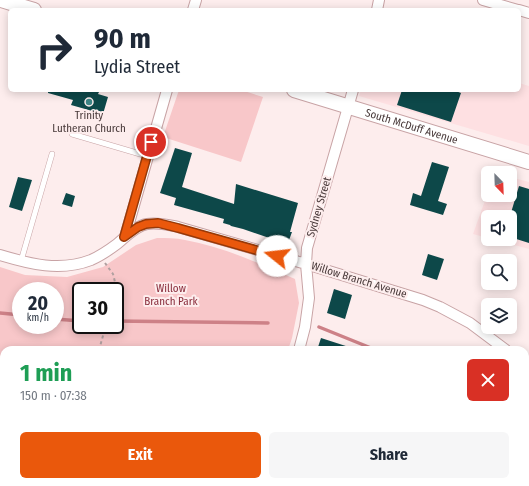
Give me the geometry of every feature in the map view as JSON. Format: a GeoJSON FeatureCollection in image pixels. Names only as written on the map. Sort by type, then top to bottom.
{"type":"FeatureCollection","features":[{"type":"Feature","properties":{"kind":"main road"},"geometry":{"type":"LineString","coordinates":[[1,0],[27,8]]}},
{"type":"Feature","properties":{"kind":"main road","name":"South McDuff Avenue"},"geometry":{"type":"LineString","coordinates":[[301,92],[529,162]]}},
{"type":"Feature","properties":{"kind":"street"},"geometry":{"type":"LineString","coordinates":[[483,0],[511,8]]}},
{"type":"Feature","properties":{"kind":"street"},"geometry":{"type":"LineString","coordinates":[[124,237],[166,92]]}},
{"type":"Feature","properties":{"kind":"street","name":"Sydney Street"},"geometry":{"type":"LineString","coordinates":[[300,346],[305,327],[309,298],[306,264],[307,248],[352,92]]}},
{"type":"Feature","properties":{"kind":"street","name":"Willow Branch Avenue"},"geometry":{"type":"LineString","coordinates":[[0,255],[48,266],[75,264],[90,260],[104,253],[138,227],[146,224],[158,223],[306,264],[423,300],[470,323],[501,346]]}},
{"type":"Feature","properties":{"kind":"lane"},"geometry":{"type":"LineString","coordinates":[[72,134],[147,156]]}},
{"type":"Feature","properties":{"kind":"lane"},"geometry":{"type":"LineString","coordinates":[[21,261],[52,154]]}},
{"type":"Feature","properties":{"kind":"path"},"geometry":{"type":"LineString","coordinates":[[108,267],[116,282]]}},
{"type":"Feature","properties":{"kind":"path"},"geometry":{"type":"LineString","coordinates":[[99,346],[103,334]]}},
{"type":"Feature","properties":{"kind":"shaded area"},"geometry":{"type":"Polygon","coordinates":[[[521,84],[529,86],[529,146],[359,96],[360,92],[521,92],[521,84]]]}},
{"type":"Feature","properties":{"kind":"shaded area"},"geometry":{"type":"Polygon","coordinates":[[[517,179],[529,182],[529,249],[517,246],[517,210],[482,210],[484,202],[517,202],[517,179]]]}},
{"type":"Feature","properties":{"kind":"shaded area"},"geometry":{"type":"Polygon","coordinates":[[[481,212],[481,236],[473,234],[481,212]]]}},
{"type":"Feature","properties":{"kind":"green space"},"geometry":{"type":"Polygon","coordinates":[[[178,92],[247,92],[263,97],[241,162],[163,137],[178,92]]]}},
{"type":"Feature","properties":{"kind":"green space","name":"Willow Branch Park"},"geometry":{"type":"Polygon","coordinates":[[[157,238],[175,238],[227,251],[295,279],[299,303],[289,346],[0,346],[0,267],[25,275],[67,277],[103,267],[136,245],[157,238]]]}},
{"type":"Feature","properties":{"kind":"building","name":"Trinity Lutheran Church"},"geometry":{"type":"Polygon","coordinates":[[[99,92],[98,94],[108,97],[103,114],[71,105],[73,100],[48,93],[99,92]]]}},
{"type":"Feature","properties":{"kind":"building"},"geometry":{"type":"Polygon","coordinates":[[[401,92],[461,93],[451,122],[397,105],[401,92]]]}},
{"type":"Feature","properties":{"kind":"building"},"geometry":{"type":"Polygon","coordinates":[[[175,148],[192,153],[182,187],[234,204],[236,184],[298,203],[290,232],[292,232],[288,243],[223,223],[224,219],[174,205],[176,198],[160,193],[175,148]]]}},
{"type":"Feature","properties":{"kind":"building"},"geometry":{"type":"Polygon","coordinates":[[[432,162],[449,167],[438,201],[447,204],[443,215],[410,205],[413,193],[421,196],[432,162]]]}},
{"type":"Feature","properties":{"kind":"building"},"geometry":{"type":"Polygon","coordinates":[[[18,177],[32,180],[22,211],[9,207],[18,177]]]}},
{"type":"Feature","properties":{"kind":"building"},"geometry":{"type":"Polygon","coordinates":[[[519,186],[529,189],[529,243],[517,239],[517,210],[512,210],[514,202],[517,202],[519,186]]]}},
{"type":"Feature","properties":{"kind":"building"},"geometry":{"type":"Polygon","coordinates":[[[66,193],[75,196],[72,207],[62,204],[66,193]]]}},
{"type":"Feature","properties":{"kind":"building"},"geometry":{"type":"Polygon","coordinates":[[[428,254],[444,259],[437,280],[422,275],[428,254]]]}},
{"type":"Feature","properties":{"kind":"building"},"geometry":{"type":"Polygon","coordinates":[[[334,289],[352,295],[345,319],[327,313],[334,289]]]}},
{"type":"Feature","properties":{"kind":"building"},"geometry":{"type":"Polygon","coordinates":[[[321,338],[346,346],[318,346],[321,338]]]}},
{"type":"Feature","properties":{"kind":"waterway"},"geometry":{"type":"LineString","coordinates":[[0,313],[12,314]]}},
{"type":"Feature","properties":{"kind":"waterway"},"geometry":{"type":"LineString","coordinates":[[64,320],[72,320]]}},
{"type":"Feature","properties":{"kind":"waterway"},"geometry":{"type":"LineString","coordinates":[[124,321],[268,323]]}},
{"type":"Feature","properties":{"kind":"waterway"},"geometry":{"type":"LineString","coordinates":[[319,327],[366,346]]}},
{"type":"Feature","properties":{"kind":"place","name":"Trinity Lutheran Church"},"geometry":{"type":"Point","coordinates":[89,102]}},
{"type":"Feature","properties":{"kind":"route"},"geometry":{"type":"LineString","coordinates":[[151,142],[124,237],[138,227],[146,224],[158,223],[277,256]]}}]}
